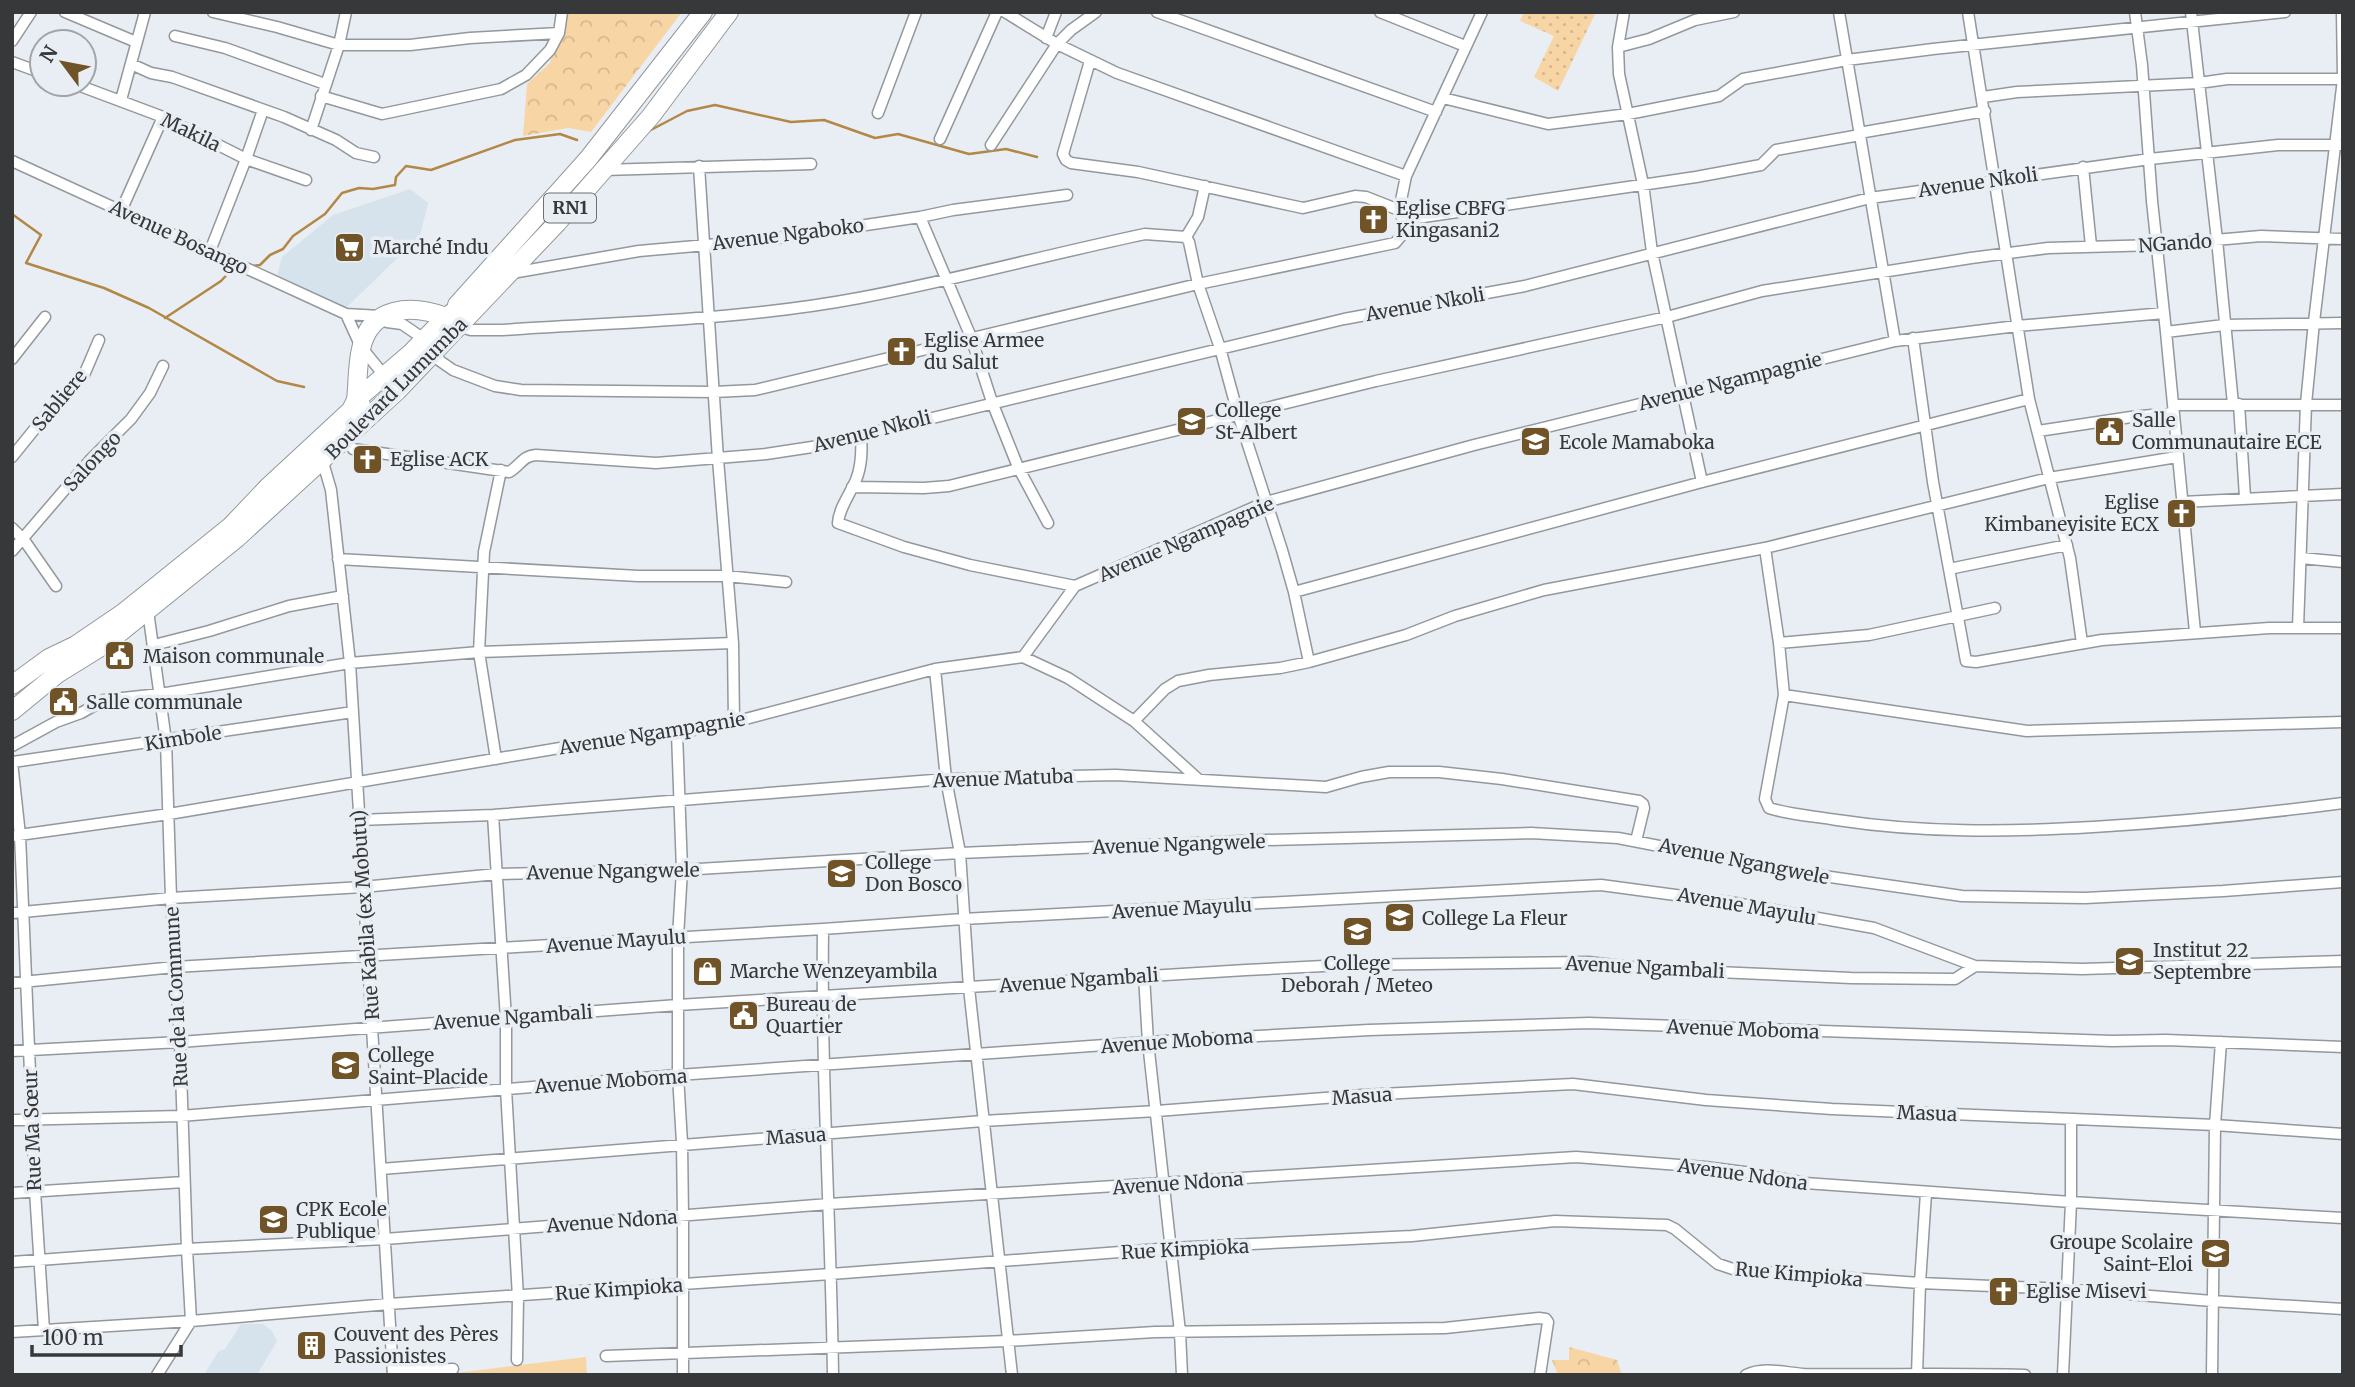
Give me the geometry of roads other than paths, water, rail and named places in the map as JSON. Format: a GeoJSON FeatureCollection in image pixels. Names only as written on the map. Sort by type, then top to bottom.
{"type":"FeatureCollection","features":[{"type":"Feature","properties":{"kind":"highway","name":"Boulevard Lumumba"},"geometry":{"type":"LineString","coordinates":[[453,322],[457,305],[588,159],[703,12]]}},
{"type":"Feature","properties":{"kind":"highway","name":"Boulevard Lumumba"},"geometry":{"type":"LineString","coordinates":[[12,711],[57,674],[107,643],[351,410],[356,400],[428,346],[509,274],[651,116],[729,12]]}},
{"type":"Feature","properties":{"kind":"highway"},"geometry":{"type":"LineString","coordinates":[[371,416],[356,400],[361,347],[380,316],[414,310],[431,311],[453,322]]}},
{"type":"Feature","properties":{"kind":"highway","name":"Boulevard Lumumba"},"geometry":{"type":"LineString","coordinates":[[12,685],[49,658],[76,645],[123,613],[144,605],[237,538],[397,391],[428,346]]}},
{"type":"Feature","properties":{"kind":"street"},"geometry":{"type":"LineString","coordinates":[[12,41],[31,12]]}},
{"type":"Feature","properties":{"kind":"street"},"geometry":{"type":"LineString","coordinates":[[65,12],[136,42]]}},
{"type":"Feature","properties":{"kind":"street"},"geometry":{"type":"LineString","coordinates":[[121,100],[145,12]]}},
{"type":"Feature","properties":{"kind":"street"},"geometry":{"type":"LineString","coordinates":[[213,12],[339,45],[410,45],[470,38],[559,33]]}},
{"type":"Feature","properties":{"kind":"street"},"geometry":{"type":"LineString","coordinates":[[311,130],[339,45],[346,12]]}},
{"type":"Feature","properties":{"kind":"street"},"geometry":{"type":"LineString","coordinates":[[321,96],[382,114],[501,89],[526,75],[550,50],[559,33],[562,12]]}},
{"type":"Feature","properties":{"kind":"street"},"geometry":{"type":"LineString","coordinates":[[878,113],[916,12]]}},
{"type":"Feature","properties":{"kind":"street"},"geometry":{"type":"LineString","coordinates":[[940,139],[997,12]]}},
{"type":"Feature","properties":{"kind":"street"},"geometry":{"type":"LineString","coordinates":[[1004,12],[1057,44],[1117,73],[1406,176]]}},
{"type":"Feature","properties":{"kind":"street"},"geometry":{"type":"LineString","coordinates":[[1046,38],[1056,12]]}},
{"type":"Feature","properties":{"kind":"street"},"geometry":{"type":"LineString","coordinates":[[991,145],[1057,44],[1070,30],[1096,12]]}},
{"type":"Feature","properties":{"kind":"street"},"geometry":{"type":"LineString","coordinates":[[1157,12],[1436,111]]}},
{"type":"Feature","properties":{"kind":"street"},"geometry":{"type":"LineString","coordinates":[[1380,12],[1465,46]]}},
{"type":"Feature","properties":{"kind":"street"},"geometry":{"type":"LineString","coordinates":[[397,391],[361,347],[346,314],[380,316],[387,322],[410,328],[453,370],[495,386],[521,390],[714,392],[772,387],[1198,284],[1395,243],[1401,236],[1406,176],[1482,12]]}},
{"type":"Feature","properties":{"kind":"street"},"geometry":{"type":"LineString","coordinates":[[1624,12],[1618,47],[1619,74],[1643,184],[1652,252],[1702,482]]}},
{"type":"Feature","properties":{"kind":"street"},"geometry":{"type":"LineString","coordinates":[[1618,47],[1649,39],[1695,20],[1734,12]]}},
{"type":"Feature","properties":{"kind":"street"},"geometry":{"type":"LineString","coordinates":[[1839,12],[1895,341]]}},
{"type":"Feature","properties":{"kind":"street"},"geometry":{"type":"LineString","coordinates":[[1968,12],[2029,399],[2067,545],[2082,643]]}},
{"type":"Feature","properties":{"kind":"street"},"geometry":{"type":"LineString","coordinates":[[2135,12],[2195,632]]}},
{"type":"Feature","properties":{"kind":"street"},"geometry":{"type":"LineString","coordinates":[[1443,98],[1542,123],[1628,114],[1719,96],[1743,79],[1847,60],[2137,28],[2192,17],[2285,12]]}},
{"type":"Feature","properties":{"kind":"street"},"geometry":{"type":"LineString","coordinates":[[2298,628],[2306,404],[2314,323],[2339,144],[2343,79],[2342,12]]}},
{"type":"Feature","properties":{"kind":"street"},"geometry":{"type":"LineString","coordinates":[[2192,17],[2245,497]]}},
{"type":"Feature","properties":{"kind":"street"},"geometry":{"type":"LineString","coordinates":[[174,36],[225,48],[266,65],[325,84]]}},
{"type":"Feature","properties":{"kind":"street"},"geometry":{"type":"LineString","coordinates":[[1090,61],[1063,154],[1066,160],[1076,164],[1138,172],[1303,208],[1355,196],[1366,197],[1401,215],[1643,184],[1761,165],[1776,150],[1985,111]]}},
{"type":"Feature","properties":{"kind":"street"},"geometry":{"type":"LineString","coordinates":[[131,64],[284,117],[336,140],[356,153],[374,157]]}},
{"type":"Feature","properties":{"kind":"street"},"geometry":{"type":"LineString","coordinates":[[1983,97],[2017,92],[2199,83],[2227,79],[2343,79]]}},
{"type":"Feature","properties":{"kind":"street","name":"Makila"},"geometry":{"type":"LineString","coordinates":[[98,92],[163,117],[246,159],[306,180]]}},
{"type":"Feature","properties":{"kind":"street"},"geometry":{"type":"LineString","coordinates":[[210,251],[263,110]]}},
{"type":"Feature","properties":{"kind":"street"},"geometry":{"type":"LineString","coordinates":[[121,211],[163,117]]}},
{"type":"Feature","properties":{"kind":"street","name":"Avenue Nkoli"},"geometry":{"type":"LineString","coordinates":[[508,471],[528,455],[656,463],[766,454],[812,447],[1344,319],[1525,286],[1870,198],[2150,159],[2278,145],[2339,144]]}},
{"type":"Feature","properties":{"kind":"street","name":"Avenue Bosango"},"geometry":{"type":"LineString","coordinates":[[12,161],[346,314]]}},
{"type":"Feature","properties":{"kind":"street"},"geometry":{"type":"LineString","coordinates":[[603,170],[811,164]]}},
{"type":"Feature","properties":{"kind":"street"},"geometry":{"type":"LineString","coordinates":[[699,166],[726,576],[733,643],[734,722]]}},
{"type":"Feature","properties":{"kind":"street"},"geometry":{"type":"LineString","coordinates":[[2083,167],[2091,246]]}},
{"type":"Feature","properties":{"kind":"street"},"geometry":{"type":"LineString","coordinates":[[1186,237],[1198,217],[1205,186]]}},
{"type":"Feature","properties":{"kind":"street","name":"Avenue Ngaboko"},"geometry":{"type":"LineString","coordinates":[[509,274],[605,256],[764,240],[1067,195]]}},
{"type":"Feature","properties":{"kind":"street"},"geometry":{"type":"LineString","coordinates":[[920,217],[971,337],[992,402],[1018,467],[1048,523]]}},
{"type":"Feature","properties":{"kind":"street"},"geometry":{"type":"LineString","coordinates":[[453,322],[482,331],[503,330],[709,316],[821,304],[1146,234],[1186,237]]}},
{"type":"Feature","properties":{"kind":"street","name":"NGando"},"geometry":{"type":"LineString","coordinates":[[852,487],[948,486],[1376,381],[1667,317],[1762,291],[2007,253],[2091,246],[2158,245],[2261,236],[2343,239]]}},
{"type":"Feature","properties":{"kind":"street"},"geometry":{"type":"LineString","coordinates":[[1186,237],[1198,284],[1294,592],[1309,662]]}},
{"type":"Feature","properties":{"kind":"street","name":"Avenue Ngampagnie"},"geometry":{"type":"LineString","coordinates":[[16,835],[169,814],[607,740],[677,733],[734,722],[935,669],[1023,657],[1075,586],[1266,502],[1474,445],[1895,341],[2017,326],[2164,313]]}},
{"type":"Feature","properties":{"kind":"street"},"geometry":{"type":"LineString","coordinates":[[12,359],[45,317]]}},
{"type":"Feature","properties":{"kind":"street"},"geometry":{"type":"LineString","coordinates":[[2166,332],[2224,325],[2343,323]]}},
{"type":"Feature","properties":{"kind":"street"},"geometry":{"type":"LineString","coordinates":[[1913,338],[1923,425],[1966,661],[1971,663],[2082,643],[2195,632],[2343,628]]}},
{"type":"Feature","properties":{"kind":"street","name":"Sabliere"},"geometry":{"type":"LineString","coordinates":[[12,457],[58,400],[84,375],[99,340]]}},
{"type":"Feature","properties":{"kind":"street","name":"Salongo"},"geometry":{"type":"LineString","coordinates":[[12,551],[91,459],[131,419],[150,393],[163,366]]}},
{"type":"Feature","properties":{"kind":"street"},"geometry":{"type":"LineString","coordinates":[[1294,592],[1702,482],[2029,399]]}},
{"type":"Feature","properties":{"kind":"street"},"geometry":{"type":"LineString","coordinates":[[2038,431],[2173,409],[2236,404],[2343,405]]}},
{"type":"Feature","properties":{"kind":"street"},"geometry":{"type":"LineString","coordinates":[[861,434],[862,459],[838,523],[904,547],[970,565],[1075,586]]}},
{"type":"Feature","properties":{"kind":"street"},"geometry":{"type":"LineString","coordinates":[[353,449],[508,471],[484,552],[479,652],[496,759]]}},
{"type":"Feature","properties":{"kind":"street"},"geometry":{"type":"LineString","coordinates":[[1134,721],[1165,689],[1178,681],[1309,662],[1406,635],[1455,616],[1544,590],[1765,548],[2049,478],[2177,457]]}},
{"type":"Feature","properties":{"kind":"street","name":"Rue Kabila (ex Mobutu)"},"geometry":{"type":"LineString","coordinates":[[326,458],[324,466],[331,490],[349,663],[393,1373]]}},
{"type":"Feature","properties":{"kind":"street"},"geometry":{"type":"LineString","coordinates":[[2182,502],[2343,494]]}},
{"type":"Feature","properties":{"kind":"street"},"geometry":{"type":"LineString","coordinates":[[12,528],[24,540],[56,586]]}},
{"type":"Feature","properties":{"kind":"street"},"geometry":{"type":"LineString","coordinates":[[1949,569],[2067,545]]}},
{"type":"Feature","properties":{"kind":"street"},"geometry":{"type":"LineString","coordinates":[[1765,548],[1784,695],[1765,799],[1769,808],[1861,824],[1984,831],[2190,820],[2343,803]]}},
{"type":"Feature","properties":{"kind":"street"},"geometry":{"type":"LineString","coordinates":[[2301,558],[2343,562]]}},
{"type":"Feature","properties":{"kind":"street"},"geometry":{"type":"LineString","coordinates":[[338,559],[638,576],[726,576],[786,582]]}},
{"type":"Feature","properties":{"kind":"street"},"geometry":{"type":"LineString","coordinates":[[154,645],[289,606],[343,596]]}},
{"type":"Feature","properties":{"kind":"street","name":"Rue de la Commune"},"geometry":{"type":"LineString","coordinates":[[144,605],[154,645],[166,740],[191,1321]]}},
{"type":"Feature","properties":{"kind":"street"},"geometry":{"type":"LineString","coordinates":[[1779,643],[1869,635],[1995,608]]}},
{"type":"Feature","properties":{"kind":"street"},"geometry":{"type":"LineString","coordinates":[[12,746],[104,700],[160,694],[349,663],[479,652],[733,643]]}},
{"type":"Feature","properties":{"kind":"street"},"geometry":{"type":"LineString","coordinates":[[1023,657],[1068,678],[1134,721],[1198,779]]}},
{"type":"Feature","properties":{"kind":"street"},"geometry":{"type":"LineString","coordinates":[[935,669],[946,779],[960,853],[963,919],[983,1121],[1012,1375]]}},
{"type":"Feature","properties":{"kind":"street"},"geometry":{"type":"LineString","coordinates":[[1784,695],[2026,731],[2343,722]]}},
{"type":"Feature","properties":{"kind":"street","name":"Kimbole"},"geometry":{"type":"LineString","coordinates":[[13,762],[352,712]]}},
{"type":"Feature","properties":{"kind":"street"},"geometry":{"type":"LineString","coordinates":[[677,733],[682,870],[678,937],[678,1075],[684,1216],[683,1375]]}},
{"type":"Feature","properties":{"kind":"street","name":"Rue Ma Sœur"},"geometry":{"type":"LineString","coordinates":[[13,762],[18,912],[26,983],[44,1330]]}},
{"type":"Feature","properties":{"kind":"street","name":"Avenue Matuba"},"geometry":{"type":"LineString","coordinates":[[359,820],[493,815],[946,779],[1116,775],[1326,787],[1361,776],[1390,772],[1439,772],[1502,779],[1639,801],[1643,804],[1636,841]]}},
{"type":"Feature","properties":{"kind":"street"},"geometry":{"type":"LineString","coordinates":[[493,815],[506,1019],[506,1089],[518,1297],[517,1360]]}},
{"type":"Feature","properties":{"kind":"street","name":"Avenue Ngangwele"},"geometry":{"type":"LineString","coordinates":[[18,912],[171,898],[363,887],[497,874],[682,870],[960,853],[1266,840],[1531,834],[1612,837],[1782,870],[1962,896],[2085,898],[2343,882]]}},
{"type":"Feature","properties":{"kind":"street","name":"Avenue Mayulu"},"geometry":{"type":"LineString","coordinates":[[12,983],[175,967],[963,919],[1601,885],[1735,903],[1874,928],[1975,966],[2082,970],[2343,961]]}},
{"type":"Feature","properties":{"kind":"street"},"geometry":{"type":"LineString","coordinates":[[823,929],[823,1066],[833,1375]]}},
{"type":"Feature","properties":{"kind":"street","name":"Avenue Ngambali"},"geometry":{"type":"LineString","coordinates":[[12,1051],[180,1042],[678,1005],[1343,965],[1588,962],[1648,969],[1851,978],[1955,978],[1975,966]]}},
{"type":"Feature","properties":{"kind":"street"},"geometry":{"type":"LineString","coordinates":[[1144,975],[1182,1375]]}},
{"type":"Feature","properties":{"kind":"street","name":"Avenue Moboma"},"geometry":{"type":"LineString","coordinates":[[12,1121],[181,1116],[678,1075],[1149,1042],[1369,1030],[1589,1023],[2098,1041],[2343,1046]]}},
{"type":"Feature","properties":{"kind":"street"},"geometry":{"type":"LineString","coordinates":[[2212,1375],[2215,1125],[2221,1042]]}},
{"type":"Feature","properties":{"kind":"street","name":"Masua"},"geometry":{"type":"LineString","coordinates":[[381,1169],[983,1121],[1363,1095],[1573,1084],[1791,1107],[2215,1125],[2343,1134]]}},
{"type":"Feature","properties":{"kind":"street"},"geometry":{"type":"LineString","coordinates":[[2063,1375],[2071,1202],[2071,1119]]}},
{"type":"Feature","properties":{"kind":"street","name":"Avenue Ndona"},"geometry":{"type":"LineString","coordinates":[[12,1262],[187,1249],[385,1239],[829,1204],[1576,1157],[1705,1167],[1805,1184],[2343,1218]]}},
{"type":"Feature","properties":{"kind":"street"},"geometry":{"type":"LineString","coordinates":[[12,1193],[184,1182]]}},
{"type":"Feature","properties":{"kind":"street"},"geometry":{"type":"LineString","coordinates":[[1917,1374],[1926,1193]]}},
{"type":"Feature","properties":{"kind":"street","name":"Rue Kimpioka"},"geometry":{"type":"LineString","coordinates":[[12,1332],[1172,1248],[1412,1236],[1555,1221],[1660,1224],[1675,1229],[1717,1264],[1727,1268],[1920,1283],[2066,1289],[2343,1309]]}},
{"type":"Feature","properties":{"kind":"street"},"geometry":{"type":"LineString","coordinates":[[606,1356],[1007,1341],[1127,1332],[1445,1328],[1543,1318],[1548,1322],[1540,1375]]}},
{"type":"Feature","properties":{"kind":"street"},"geometry":{"type":"LineString","coordinates":[[157,1375],[191,1321]]}},
{"type":"Feature","properties":{"kind":"street"},"geometry":{"type":"LineString","coordinates":[[393,1373],[453,1368]]}},
{"type":"Feature","properties":{"kind":"street"},"geometry":{"type":"LineString","coordinates":[[1746,1375],[1757,1370],[1803,1374],[2025,1375]]}},
{"type":"Feature","properties":{"kind":"waterway"},"geometry":{"type":"LineString","coordinates":[[647,132],[687,111],[715,105],[791,122],[824,120],[875,138],[898,134],[969,154],[1006,149],[1037,157]]}},
{"type":"Feature","properties":{"kind":"waterway"},"geometry":{"type":"LineString","coordinates":[[251,266],[260,265],[270,255],[283,249],[293,236],[325,214],[342,193],[359,188],[373,189],[395,185],[396,177],[406,166],[431,170],[515,140],[560,134],[577,140]]}},
{"type":"Feature","properties":{"kind":"waterway"},"geometry":{"type":"LineString","coordinates":[[12,214],[41,235],[26,263],[104,288],[149,308],[277,381],[304,387]]}},
{"type":"Feature","properties":{"kind":"waterway"},"geometry":{"type":"LineString","coordinates":[[165,318],[221,281],[234,267]]}},
{"type":"Feature","properties":{"kind":"place","name":"Eglise CBFG Kingasani2"},"geometry":{"type":"Point","coordinates":[1373,219]}},
{"type":"Feature","properties":{"kind":"place","name":"Marché Indu"},"geometry":{"type":"Point","coordinates":[350,247]}},
{"type":"Feature","properties":{"kind":"place","name":"Eglise Armee du Salut"},"geometry":{"type":"Point","coordinates":[901,351]}},
{"type":"Feature","properties":{"kind":"place","name":"College St-Albert"},"geometry":{"type":"Point","coordinates":[1192,421]}},
{"type":"Feature","properties":{"kind":"place","name":"Salle Communautaire ECE"},"geometry":{"type":"Point","coordinates":[2109,431]}},
{"type":"Feature","properties":{"kind":"place","name":"Ecole Mamaboka"},"geometry":{"type":"Point","coordinates":[1536,442]}},
{"type":"Feature","properties":{"kind":"place","name":"Eglise ACK"},"geometry":{"type":"Point","coordinates":[367,459]}},
{"type":"Feature","properties":{"kind":"place","name":"Eglise Kimbaneyisite ECX"},"geometry":{"type":"Point","coordinates":[2182,513]}},
{"type":"Feature","properties":{"kind":"place","name":"Maison communale"},"geometry":{"type":"Point","coordinates":[120,656]}},
{"type":"Feature","properties":{"kind":"place","name":"Salle communale"},"geometry":{"type":"Point","coordinates":[63,702]}},
{"type":"Feature","properties":{"kind":"place","name":"College Don Bosco"},"geometry":{"type":"Point","coordinates":[842,873]}},
{"type":"Feature","properties":{"kind":"place","name":"College La Fleur"},"geometry":{"type":"Point","coordinates":[1399,918]}},
{"type":"Feature","properties":{"kind":"place","name":"College Deborah / Meteo"},"geometry":{"type":"Point","coordinates":[1357,932]}},
{"type":"Feature","properties":{"kind":"place","name":"Institut 22 Septembre"},"geometry":{"type":"Point","coordinates":[2130,961]}},
{"type":"Feature","properties":{"kind":"place","name":"Marche Wenzeyambila"},"geometry":{"type":"Point","coordinates":[707,971]}},
{"type":"Feature","properties":{"kind":"place","name":"Bureau de Quartier"},"geometry":{"type":"Point","coordinates":[743,1015]}},
{"type":"Feature","properties":{"kind":"place","name":"College Saint-Placide"},"geometry":{"type":"Point","coordinates":[345,1066]}},
{"type":"Feature","properties":{"kind":"place","name":"CPK Ecole Publique"},"geometry":{"type":"Point","coordinates":[273,1220]}},
{"type":"Feature","properties":{"kind":"place","name":"Groupe Scolaire Saint-Eloi"},"geometry":{"type":"Point","coordinates":[2216,1253]}},
{"type":"Feature","properties":{"kind":"place","name":"Eglise Misevi"},"geometry":{"type":"Point","coordinates":[2003,1291]}},
{"type":"Feature","properties":{"kind":"place","name":"Couvent des Pères Passionistes"},"geometry":{"type":"Point","coordinates":[311,1345]}}]}
